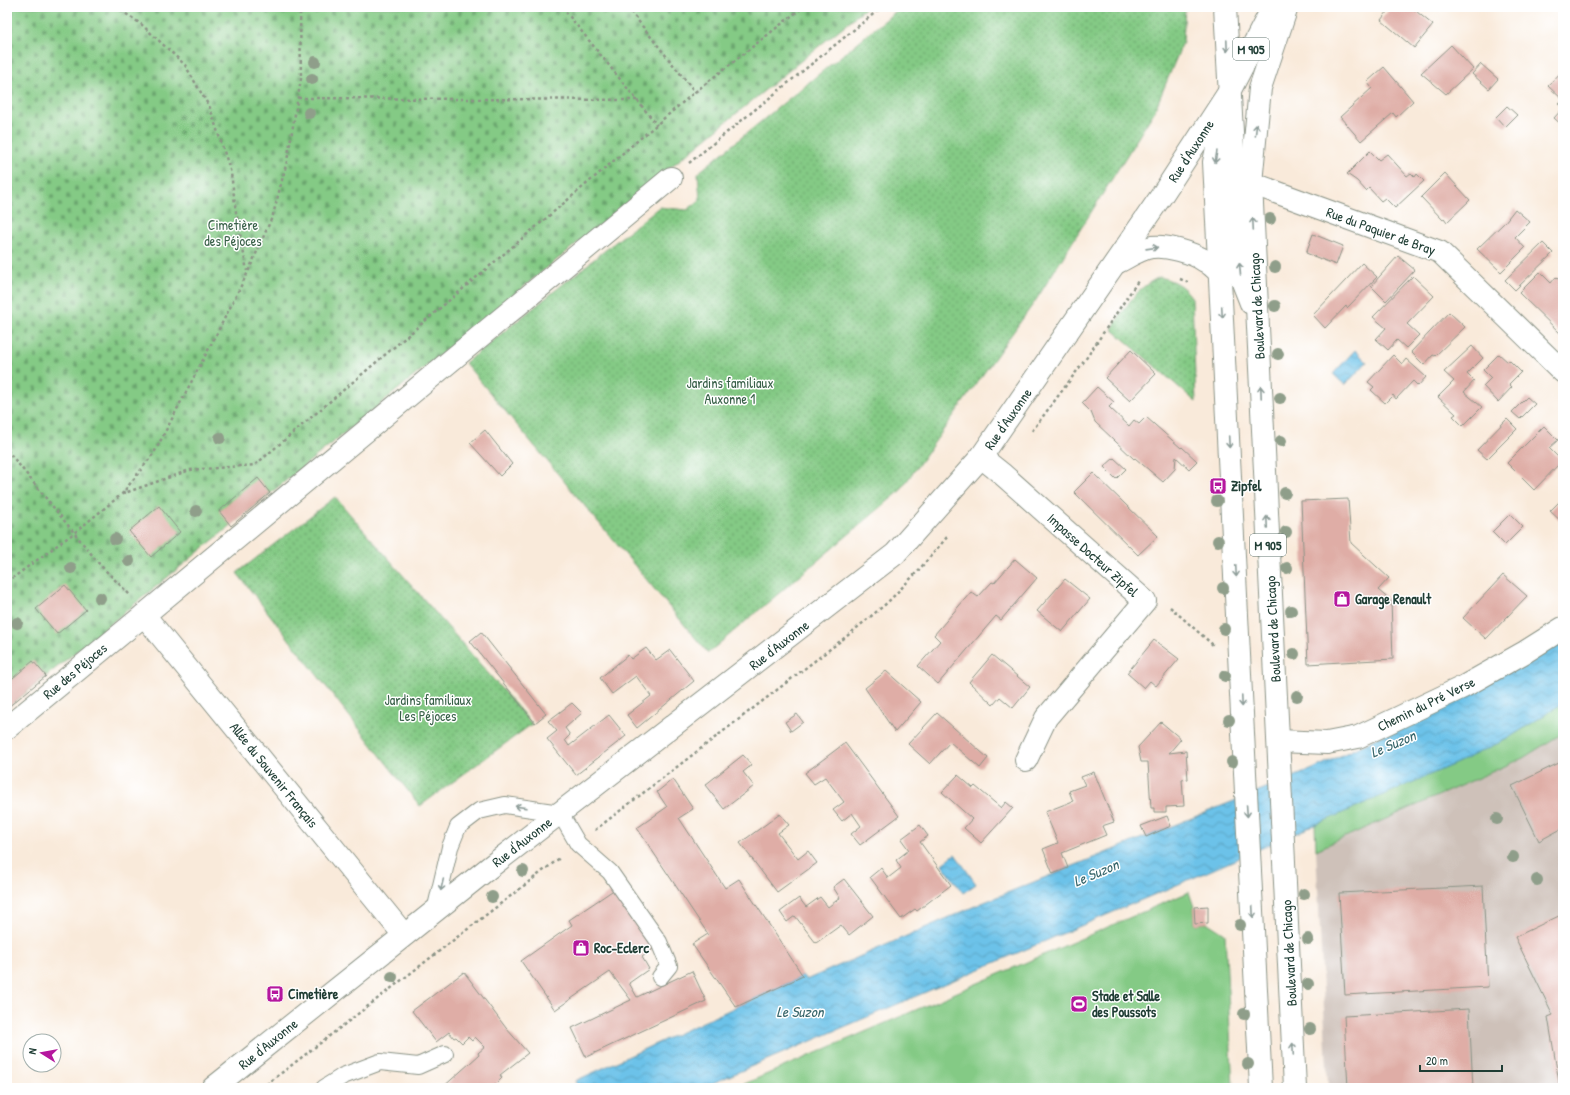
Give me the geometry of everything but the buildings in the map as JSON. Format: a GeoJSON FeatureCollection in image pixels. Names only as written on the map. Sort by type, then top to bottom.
{"type":"FeatureCollection","features":[{"type":"Feature","properties":{"kind":"main road","name":"M 905"},"geometry":{"type":"LineString","coordinates":[[1225,7],[1229,92]]}},
{"type":"Feature","properties":{"kind":"main road","name":"M 905"},"geometry":{"type":"LineString","coordinates":[[1229,92],[1272,7]]}},
{"type":"Feature","properties":{"kind":"main road","name":"Boulevard de Chicago"},"geometry":{"type":"LineString","coordinates":[[1287,7],[1260,88],[1251,183],[1285,857],[1295,1088]]}},
{"type":"Feature","properties":{"kind":"main road","name":"Rue d'Auxonne"},"geometry":{"type":"LineString","coordinates":[[213,1088],[404,935],[895,554],[981,457],[1116,263],[1229,92]]}},
{"type":"Feature","properties":{"kind":"main road"},"geometry":{"type":"LineString","coordinates":[[1229,92],[1214,162],[1240,637],[1245,772],[1261,1088]]}},
{"type":"Feature","properties":{"kind":"main road"},"geometry":{"type":"LineString","coordinates":[[1229,92],[1240,275],[1258,319]]}},
{"type":"Feature","properties":{"kind":"main road","name":"Rue des Péjoces"},"geometry":{"type":"LineString","coordinates":[[7,728],[671,178]]}},
{"type":"Feature","properties":{"kind":"main road","name":"Rue du Paquier de Bray"},"geometry":{"type":"LineString","coordinates":[[1251,183],[1440,252],[1563,372]]}},
{"type":"Feature","properties":{"kind":"main road","name":"M 905"},"geometry":{"type":"LineString","coordinates":[[1116,263],[1152,247],[1164,248],[1185,252],[1205,260],[1220,273]]}},
{"type":"Feature","properties":{"kind":"main road","name":"Impasse Docteur Zipfel"},"geometry":{"type":"LineString","coordinates":[[981,457],[1145,601],[1046,718],[1026,760]]}},
{"type":"Feature","properties":{"kind":"main road","name":"Allée du Souvenir Français"},"geometry":{"type":"LineString","coordinates":[[144,614],[404,935]]}},
{"type":"Feature","properties":{"kind":"main road","name":"Chemin du Pré Verse"},"geometry":{"type":"LineString","coordinates":[[1279,741],[1327,743],[1358,737],[1463,687],[1525,652],[1563,628]]}},
{"type":"Feature","properties":{"kind":"lane"},"geometry":{"type":"LineString","coordinates":[[435,911],[450,847],[458,827],[479,811],[505,805],[560,813],[578,844],[610,872],[659,942],[669,966],[660,977]]}},
{"type":"Feature","properties":{"kind":"lane"},"geometry":{"type":"LineString","coordinates":[[324,1088],[343,1076],[380,1062],[418,1066],[445,1054]]}},
{"type":"Feature","properties":{"kind":"path"},"geometry":{"type":"LineString","coordinates":[[116,7],[141,24],[185,65],[210,108],[231,173],[236,212],[248,272]]}},
{"type":"Feature","properties":{"kind":"path"},"geometry":{"type":"LineString","coordinates":[[7,591],[7,582],[74,533],[122,494],[154,453],[248,272],[273,215],[287,161],[301,80],[300,7]]}},
{"type":"Feature","properties":{"kind":"path"},"geometry":{"type":"LineString","coordinates":[[562,7],[657,124]]}},
{"type":"Feature","properties":{"kind":"path"},"geometry":{"type":"LineString","coordinates":[[627,7],[695,92]]}},
{"type":"Feature","properties":{"kind":"path"},"geometry":{"type":"LineString","coordinates":[[122,494],[190,470],[255,465],[695,92],[803,7]]}},
{"type":"Feature","properties":{"kind":"path"},"geometry":{"type":"LineString","coordinates":[[671,178],[882,7]]}},
{"type":"Feature","properties":{"kind":"path"},"geometry":{"type":"LineString","coordinates":[[298,98],[637,100]]}},
{"type":"Feature","properties":{"kind":"path"},"geometry":{"type":"LineString","coordinates":[[7,450],[101,566],[137,602],[144,614]]}},
{"type":"Feature","properties":{"kind":"path"},"geometry":{"type":"LineString","coordinates":[[1145,601],[1168,606],[1218,649]]}},
{"type":"Feature","properties":{"kind":"shaded area"},"geometry":{"type":"Polygon","coordinates":[[[1563,733],[1563,1088],[1328,1088],[1316,850],[1523,758],[1563,733]]]}},
{"type":"Feature","properties":{"kind":"green space","name":"Cimetière des Péjoces"},"geometry":{"type":"Polygon","coordinates":[[[7,7],[867,7],[7,708],[7,7]]]}},
{"type":"Feature","properties":{"kind":"green space","name":"Jardins familiaux Auxonne 1"},"geometry":{"type":"Polygon","coordinates":[[[901,7],[1185,7],[1183,42],[1154,112],[1036,300],[899,492],[708,653],[465,363],[659,207],[687,210],[700,200],[698,173],[901,7]]]}},
{"type":"Feature","properties":{"kind":"green space"},"geometry":{"type":"Polygon","coordinates":[[[1160,277],[1178,284],[1192,298],[1196,402],[1112,329],[1138,292],[1151,281],[1160,277]]]}},
{"type":"Feature","properties":{"kind":"green space","name":"Jardins familiaux Les Péjoces"},"geometry":{"type":"Polygon","coordinates":[[[335,497],[532,724],[420,806],[237,573],[335,497]]]}},
{"type":"Feature","properties":{"kind":"green space"},"geometry":{"type":"Polygon","coordinates":[[[1563,703],[1563,733],[1523,758],[1316,850],[1315,824],[1507,739],[1563,703]]]}},
{"type":"Feature","properties":{"kind":"green space","name":"Stade et Salle des Poussots"},"geometry":{"type":"Polygon","coordinates":[[[1189,892],[1194,907],[1195,924],[1208,923],[1225,934],[1233,1088],[735,1088],[1189,892]]]}},
{"type":"Feature","properties":{"kind":"water"},"geometry":{"type":"Polygon","coordinates":[[[1355,350],[1367,362],[1345,385],[1333,374],[1355,350]]]}},
{"type":"Feature","properties":{"kind":"water","name":"Le Suzon"},"geometry":{"type":"Polygon","coordinates":[[[1563,637],[1563,703],[1507,739],[1457,763],[1207,872],[701,1088],[578,1088],[575,1081],[803,976],[806,980],[982,903],[1313,769],[1442,707],[1563,637]]]}},
{"type":"Feature","properties":{"kind":"water"},"geometry":{"type":"Polygon","coordinates":[[[955,854],[976,884],[963,893],[942,864],[955,854]]]}},
{"type":"Feature","properties":{"kind":"place","name":"Zipfel"},"geometry":{"type":"Point","coordinates":[1218,486]}},
{"type":"Feature","properties":{"kind":"place","name":"Garage Renault"},"geometry":{"type":"Point","coordinates":[1342,599]}},
{"type":"Feature","properties":{"kind":"place","name":"Roc-Eclerc"},"geometry":{"type":"Point","coordinates":[581,948]}},
{"type":"Feature","properties":{"kind":"place","name":"Cimetière"},"geometry":{"type":"Point","coordinates":[275,994]}},
{"type":"Feature","properties":{"kind":"place","name":"Stade et Salle des Poussots"},"geometry":{"type":"Point","coordinates":[1079,1004]}}]}
